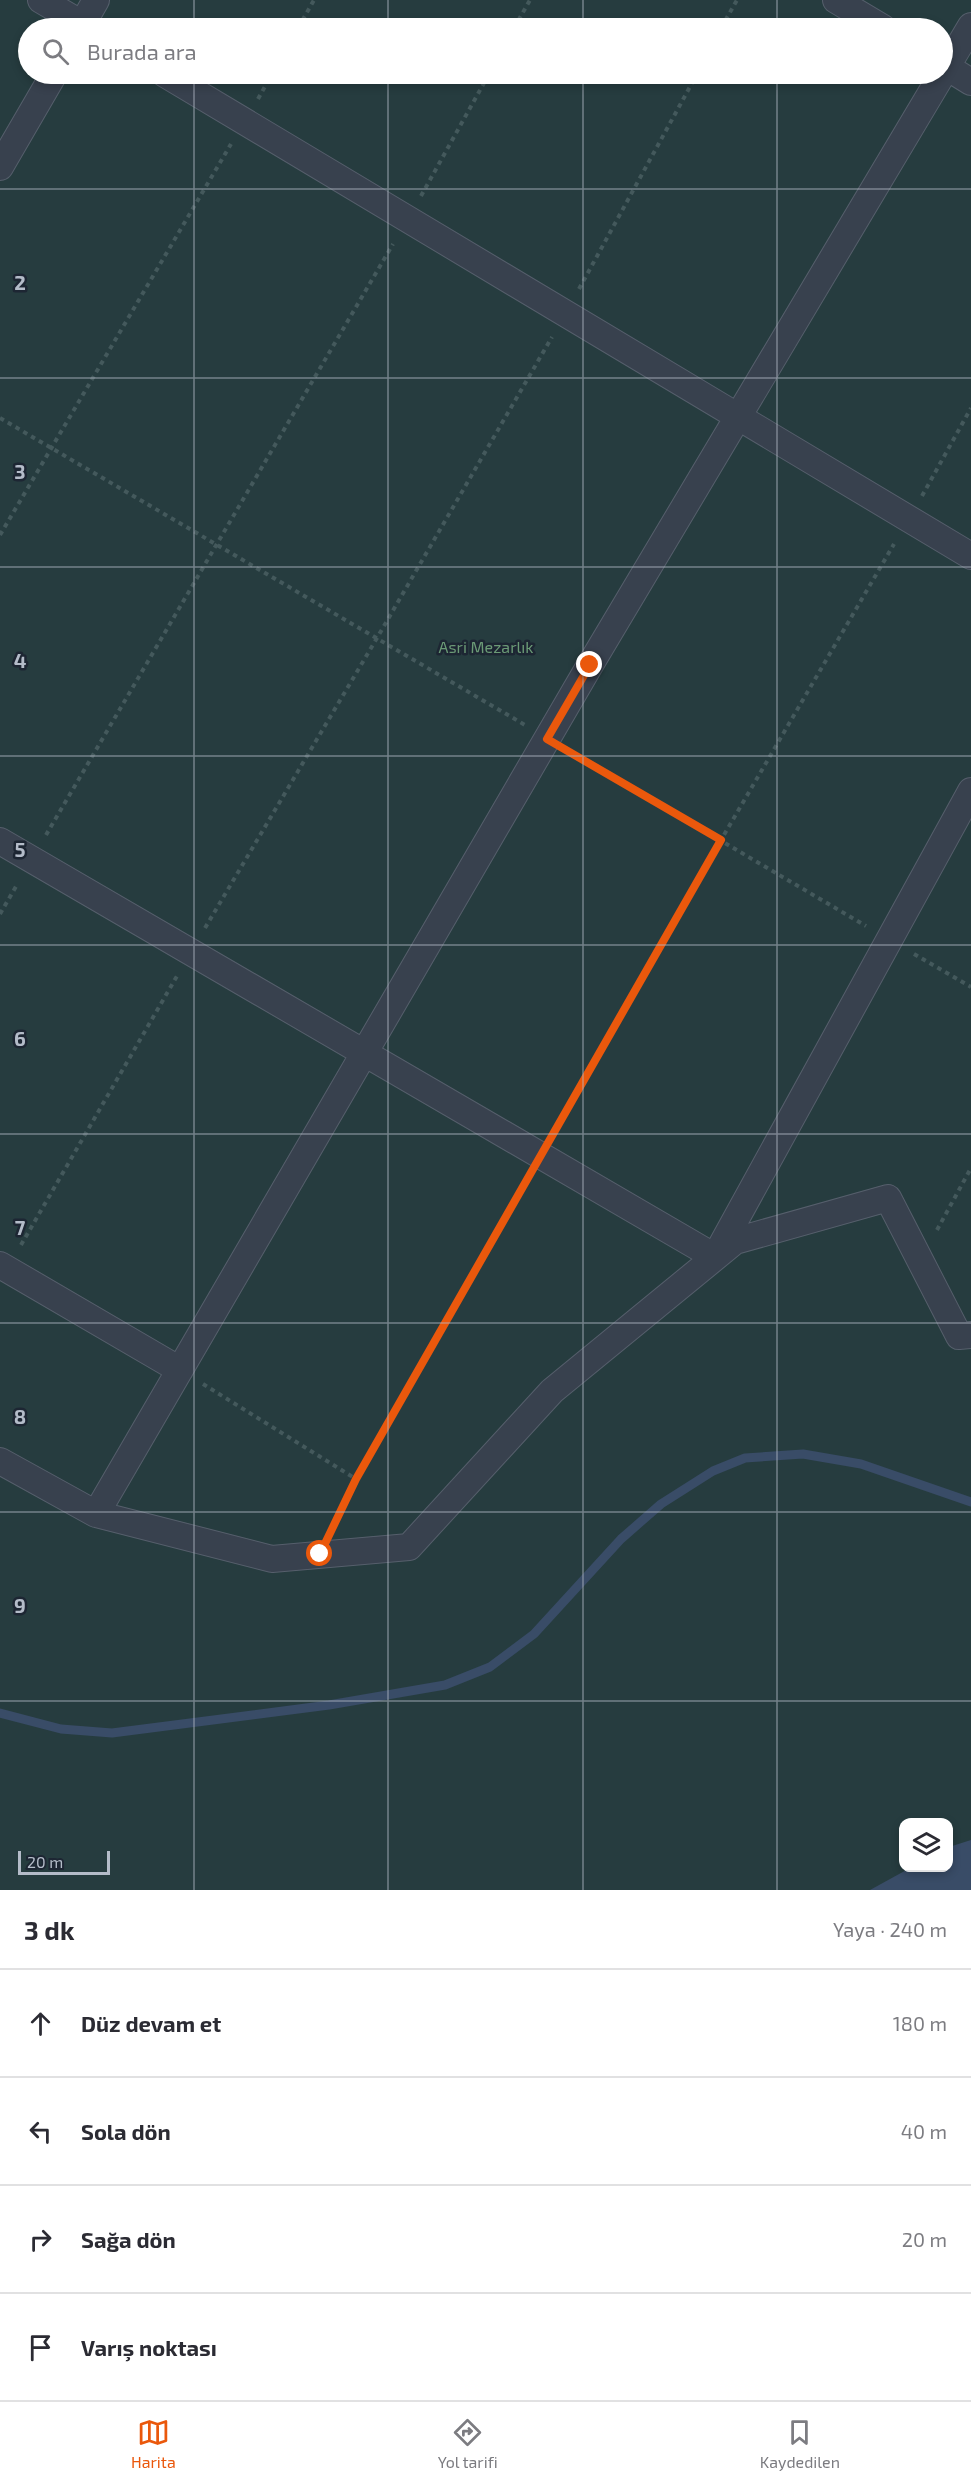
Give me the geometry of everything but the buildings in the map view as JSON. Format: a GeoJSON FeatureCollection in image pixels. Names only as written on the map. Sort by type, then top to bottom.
{"type":"FeatureCollection","features":[{"type":"Feature","properties":{"kind":"street"},"geometry":{"type":"LineString","coordinates":[[41,0],[70,18]]}},
{"type":"Feature","properties":{"kind":"street"},"geometry":{"type":"LineString","coordinates":[[88,18],[96,0]]}},
{"type":"Feature","properties":{"kind":"street"},"geometry":{"type":"LineString","coordinates":[[836,0],[866,18]]}},
{"type":"Feature","properties":{"kind":"street"},"geometry":{"type":"LineString","coordinates":[[953,53],[971,26]]}},
{"type":"Feature","properties":{"kind":"street"},"geometry":{"type":"LineString","coordinates":[[953,71],[971,82]]}},
{"type":"Feature","properties":{"kind":"street"},"geometry":{"type":"LineString","coordinates":[[0,167],[48,84]]}},
{"type":"Feature","properties":{"kind":"street"},"geometry":{"type":"LineString","coordinates":[[182,84],[971,556]]}},
{"type":"Feature","properties":{"kind":"street"},"geometry":{"type":"LineString","coordinates":[[96,1514],[547,739],[933,84]]}},
{"type":"Feature","properties":{"kind":"street"},"geometry":{"type":"LineString","coordinates":[[715,1257],[971,791]]}},
{"type":"Feature","properties":{"kind":"street"},"geometry":{"type":"LineString","coordinates":[[0,841],[715,1257]]}},
{"type":"Feature","properties":{"kind":"street"},"geometry":{"type":"LineString","coordinates":[[0,1461],[96,1514],[272,1558],[409,1547],[552,1391],[735,1241],[888,1198],[959,1336],[971,1335]]}},
{"type":"Feature","properties":{"kind":"street"},"geometry":{"type":"LineString","coordinates":[[3,1267],[180,1370]]}},
{"type":"Feature","properties":{"kind":"path"},"geometry":{"type":"LineString","coordinates":[[304,18],[314,0]]}},
{"type":"Feature","properties":{"kind":"path"},"geometry":{"type":"LineString","coordinates":[[520,18],[530,0]]}},
{"type":"Feature","properties":{"kind":"path"},"geometry":{"type":"LineString","coordinates":[[727,18],[737,0]]}},
{"type":"Feature","properties":{"kind":"path"},"geometry":{"type":"LineString","coordinates":[[0,536],[266,84]]}},
{"type":"Feature","properties":{"kind":"path"},"geometry":{"type":"LineString","coordinates":[[0,914],[215,544],[408,219],[483,84]]}},
{"type":"Feature","properties":{"kind":"path"},"geometry":{"type":"LineString","coordinates":[[3,1267],[377,639],[566,313],[692,84]]}},
{"type":"Feature","properties":{"kind":"path"},"geometry":{"type":"LineString","coordinates":[[320,1554],[356,1479],[971,408]]}},
{"type":"Feature","properties":{"kind":"path"},"geometry":{"type":"LineString","coordinates":[[0,418],[971,987]]}},
{"type":"Feature","properties":{"kind":"path"},"geometry":{"type":"LineString","coordinates":[[920,1261],[971,1168]]}},
{"type":"Feature","properties":{"kind":"path"},"geometry":{"type":"LineString","coordinates":[[180,1370],[356,1479]]}},
{"type":"Feature","properties":{"kind":"green space","name":"Asri Mezarlık"},"geometry":{"type":"Polygon","coordinates":[[[0,0],[971,0],[971,1890],[0,1890],[0,0]]]}},
{"type":"Feature","properties":{"kind":"water"},"geometry":{"type":"Polygon","coordinates":[[[971,1840],[971,1890],[870,1890],[903,1872],[953,1872],[953,1846],[971,1840]]]}},
{"type":"Feature","properties":{"kind":"waterway"},"geometry":{"type":"LineString","coordinates":[[0,1713],[61,1729],[112,1733],[329,1705],[445,1685],[490,1667],[534,1634],[621,1539],[661,1504],[713,1471],[745,1458],[803,1454],[861,1464],[971,1502]]}},
{"type":"Feature","properties":{"kind":"route"},"geometry":{"type":"LineString","coordinates":[[320,1554],[356,1479],[721,840],[547,739],[590,665]]}}]}
